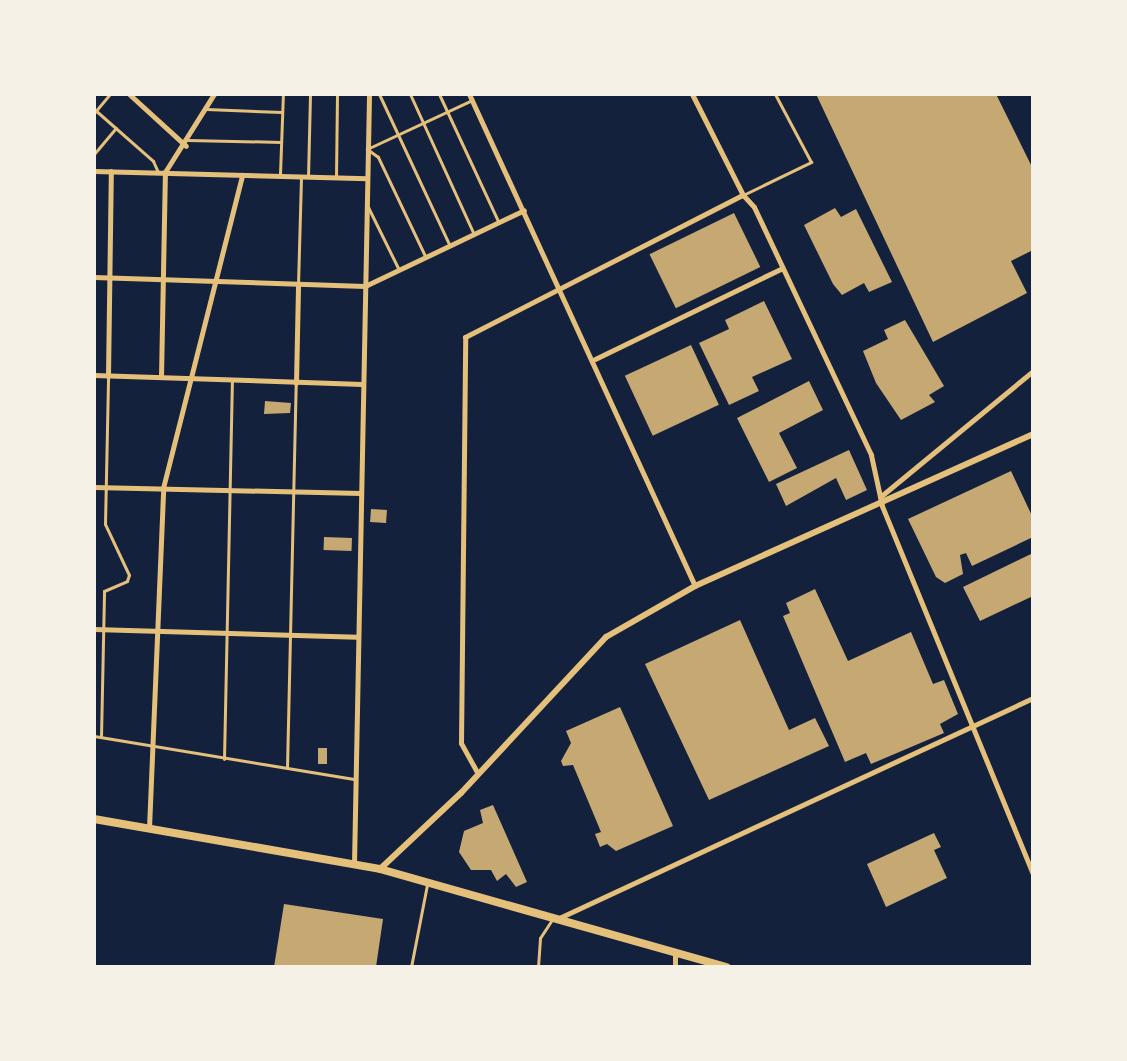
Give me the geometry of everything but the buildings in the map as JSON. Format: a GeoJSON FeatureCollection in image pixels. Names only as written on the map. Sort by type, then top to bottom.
{"type":"FeatureCollection","features":[{"type":"Feature","properties":{"kind":"main road"},"geometry":{"type":"LineString","coordinates":[[94,819],[380,869],[428,881],[551,921],[726,967]]}},
{"type":"Feature","properties":{"kind":"street"},"geometry":{"type":"LineString","coordinates":[[161,377],[164,279],[161,172],[187,143],[214,94]]}},
{"type":"Feature","properties":{"kind":"street"},"geometry":{"type":"LineString","coordinates":[[354,864],[369,94]]}},
{"type":"Feature","properties":{"kind":"street"},"geometry":{"type":"LineString","coordinates":[[692,94],[743,195],[754,207],[871,455],[882,506],[970,729],[1033,875]]}},
{"type":"Feature","properties":{"kind":"street"},"geometry":{"type":"LineString","coordinates":[[134,96],[187,143]]}},
{"type":"Feature","properties":{"kind":"street"},"geometry":{"type":"LineString","coordinates":[[470,97],[561,285],[695,586]]}},
{"type":"Feature","properties":{"kind":"street"},"geometry":{"type":"LineString","coordinates":[[94,171],[367,178]]}},
{"type":"Feature","properties":{"kind":"street"},"geometry":{"type":"LineString","coordinates":[[108,376],[111,171]]}},
{"type":"Feature","properties":{"kind":"street"},"geometry":{"type":"LineString","coordinates":[[149,828],[156,750],[163,488],[242,175]]}},
{"type":"Feature","properties":{"kind":"street"},"geometry":{"type":"LineString","coordinates":[[477,772],[461,743],[465,337],[561,285],[743,195]]}},
{"type":"Feature","properties":{"kind":"street"},"geometry":{"type":"LineString","coordinates":[[94,277],[365,286],[524,210]]}},
{"type":"Feature","properties":{"kind":"street"},"geometry":{"type":"LineString","coordinates":[[595,359],[782,268]]}},
{"type":"Feature","properties":{"kind":"street"},"geometry":{"type":"LineString","coordinates":[[296,383],[298,285]]}},
{"type":"Feature","properties":{"kind":"street"},"geometry":{"type":"LineString","coordinates":[[879,497],[1033,371]]}},
{"type":"Feature","properties":{"kind":"street"},"geometry":{"type":"LineString","coordinates":[[94,375],[362,384]]}},
{"type":"Feature","properties":{"kind":"street"},"geometry":{"type":"LineString","coordinates":[[380,869],[606,637],[695,586],[882,506],[1033,434]]}},
{"type":"Feature","properties":{"kind":"street"},"geometry":{"type":"LineString","coordinates":[[94,487],[361,493]]}},
{"type":"Feature","properties":{"kind":"street"},"geometry":{"type":"LineString","coordinates":[[94,629],[357,637]]}},
{"type":"Feature","properties":{"kind":"street"},"geometry":{"type":"LineString","coordinates":[[551,921],[1033,698]]}},
{"type":"Feature","properties":{"kind":"street"},"geometry":{"type":"LineString","coordinates":[[675,955],[675,967]]}},
{"type":"Feature","properties":{"kind":"lane"},"geometry":{"type":"LineString","coordinates":[[110,94],[95,111],[153,161],[161,172]]}},
{"type":"Feature","properties":{"kind":"lane"},"geometry":{"type":"LineString","coordinates":[[280,176],[283,94]]}},
{"type":"Feature","properties":{"kind":"lane"},"geometry":{"type":"LineString","coordinates":[[298,285],[310,94]]}},
{"type":"Feature","properties":{"kind":"lane"},"geometry":{"type":"LineString","coordinates":[[336,177],[337,94]]}},
{"type":"Feature","properties":{"kind":"lane"},"geometry":{"type":"LineString","coordinates":[[379,94],[449,244]]}},
{"type":"Feature","properties":{"kind":"lane"},"geometry":{"type":"LineString","coordinates":[[410,94],[473,233]]}},
{"type":"Feature","properties":{"kind":"lane"},"geometry":{"type":"LineString","coordinates":[[439,94],[499,222]]}},
{"type":"Feature","properties":{"kind":"lane"},"geometry":{"type":"LineString","coordinates":[[743,195],[811,162],[775,94]]}},
{"type":"Feature","properties":{"kind":"lane"},"geometry":{"type":"LineString","coordinates":[[425,256],[378,157],[367,149],[447,112],[470,97]]}},
{"type":"Feature","properties":{"kind":"lane"},"geometry":{"type":"LineString","coordinates":[[206,109],[282,112]]}},
{"type":"Feature","properties":{"kind":"lane"},"geometry":{"type":"LineString","coordinates":[[94,154],[116,128]]}},
{"type":"Feature","properties":{"kind":"lane"},"geometry":{"type":"LineString","coordinates":[[187,143],[281,142]]}},
{"type":"Feature","properties":{"kind":"lane"},"geometry":{"type":"LineString","coordinates":[[366,204],[398,268]]}},
{"type":"Feature","properties":{"kind":"lane"},"geometry":{"type":"LineString","coordinates":[[101,737],[104,591],[127,581],[129,575],[105,524],[108,376]]}},
{"type":"Feature","properties":{"kind":"lane"},"geometry":{"type":"LineString","coordinates":[[224,759],[227,490],[232,378]]}},
{"type":"Feature","properties":{"kind":"lane"},"geometry":{"type":"LineString","coordinates":[[287,768],[291,491],[296,383]]}},
{"type":"Feature","properties":{"kind":"lane"},"geometry":{"type":"LineString","coordinates":[[94,736],[156,750],[357,780]]}},
{"type":"Feature","properties":{"kind":"lane"},"geometry":{"type":"LineString","coordinates":[[411,967],[428,881]]}},
{"type":"Feature","properties":{"kind":"lane"},"geometry":{"type":"LineString","coordinates":[[538,967],[540,938],[551,921]]}}]}
